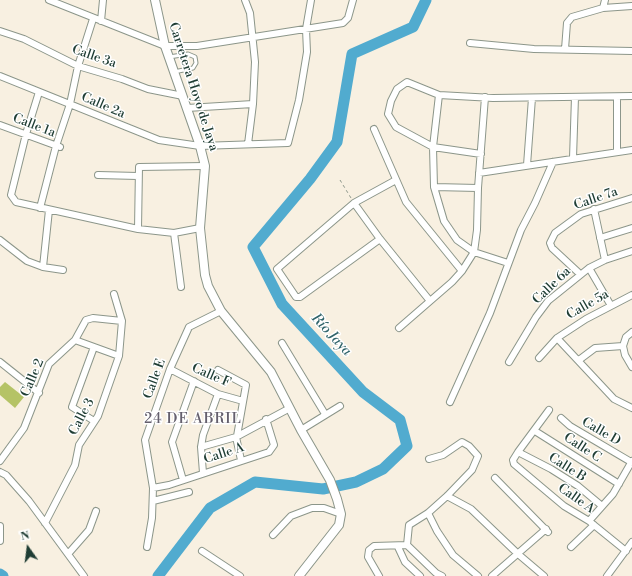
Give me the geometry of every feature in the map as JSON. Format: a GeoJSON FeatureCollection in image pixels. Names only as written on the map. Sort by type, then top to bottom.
{"type":"FeatureCollection","features":[{"type":"Feature","properties":{"kind":"street"},"geometry":{"type":"LineString","coordinates":[[49,0],[93,19],[165,46],[197,46],[343,23],[348,18],[353,0]]}},
{"type":"Feature","properties":{"kind":"street"},"geometry":{"type":"LineString","coordinates":[[68,8],[69,0]]}},
{"type":"Feature","properties":{"kind":"street"},"geometry":{"type":"LineString","coordinates":[[101,21],[103,0]]}},
{"type":"Feature","properties":{"kind":"street","name":"Carretera Hoyo de Jaya"},"geometry":{"type":"LineString","coordinates":[[155,0],[165,46],[200,146],[205,166],[200,228],[205,275],[208,286],[222,311],[271,372],[301,430],[330,480],[338,499],[341,514]]}},
{"type":"Feature","properties":{"kind":"street"},"geometry":{"type":"LineString","coordinates":[[245,0],[250,13],[255,62],[253,104],[248,144]]}},
{"type":"Feature","properties":{"kind":"street"},"geometry":{"type":"LineString","coordinates":[[306,29],[312,0]]}},
{"type":"Feature","properties":{"kind":"street"},"geometry":{"type":"LineString","coordinates":[[603,8],[605,0]]}},
{"type":"Feature","properties":{"kind":"street"},"geometry":{"type":"LineString","coordinates":[[565,49],[565,34],[568,20],[580,14],[603,8],[632,6]]}},
{"type":"Feature","properties":{"kind":"street"},"geometry":{"type":"LineString","coordinates":[[40,208],[70,104],[78,66],[93,19]]}},
{"type":"Feature","properties":{"kind":"street","name":"Calle 2a"},"geometry":{"type":"LineString","coordinates":[[0,76],[158,140],[200,146],[288,143],[299,100],[307,52],[306,29]]}},
{"type":"Feature","properties":{"kind":"street","name":"Calle 3a"},"geometry":{"type":"LineString","coordinates":[[0,31],[24,39],[78,66],[122,79],[148,89],[183,96]]}},
{"type":"Feature","properties":{"kind":"street"},"geometry":{"type":"LineString","coordinates":[[470,43],[534,49],[632,51]]}},
{"type":"Feature","properties":{"kind":"street"},"geometry":{"type":"LineString","coordinates":[[480,154],[433,147],[396,127],[388,114],[396,89],[407,82],[439,95],[485,98],[632,96]]}},
{"type":"Feature","properties":{"kind":"street"},"geometry":{"type":"LineString","coordinates":[[39,92],[26,134],[11,195],[16,202],[138,229],[174,233],[200,228]]}},
{"type":"Feature","properties":{"kind":"street"},"geometry":{"type":"LineString","coordinates":[[439,95],[433,147],[434,187],[444,221],[457,240],[474,252],[508,263]]}},
{"type":"Feature","properties":{"kind":"street"},"geometry":{"type":"LineString","coordinates":[[617,96],[617,152]]}},
{"type":"Feature","properties":{"kind":"street"},"geometry":{"type":"LineString","coordinates":[[573,158],[575,97]]}},
{"type":"Feature","properties":{"kind":"street"},"geometry":{"type":"LineString","coordinates":[[399,328],[462,271],[474,252],[477,230],[480,154],[485,98]]}},
{"type":"Feature","properties":{"kind":"street"},"geometry":{"type":"LineString","coordinates":[[527,166],[532,98]]}},
{"type":"Feature","properties":{"kind":"street"},"geometry":{"type":"LineString","coordinates":[[187,108],[253,104]]}},
{"type":"Feature","properties":{"kind":"street","name":"Calle 1a"},"geometry":{"type":"LineString","coordinates":[[0,125],[58,147]]}},
{"type":"Feature","properties":{"kind":"street"},"geometry":{"type":"LineString","coordinates":[[374,129],[406,202],[462,271]]}},
{"type":"Feature","properties":{"kind":"street"},"geometry":{"type":"LineString","coordinates":[[479,173],[632,150]]}},
{"type":"Feature","properties":{"kind":"street"},"geometry":{"type":"LineString","coordinates":[[450,402],[490,313],[521,230],[553,162]]}},
{"type":"Feature","properties":{"kind":"street"},"geometry":{"type":"LineString","coordinates":[[138,229],[138,176],[140,167],[165,168],[205,166]]}},
{"type":"Feature","properties":{"kind":"street"},"geometry":{"type":"LineString","coordinates":[[98,175],[138,176]]}},
{"type":"Feature","properties":{"kind":"street"},"geometry":{"type":"LineString","coordinates":[[380,239],[300,297],[296,297],[278,272],[278,267],[354,204],[396,180]]}},
{"type":"Feature","properties":{"kind":"street"},"geometry":{"type":"LineString","coordinates":[[434,187],[478,188]]}},
{"type":"Feature","properties":{"kind":"street","name":"Calle 7a"},"geometry":{"type":"LineString","coordinates":[[580,274],[552,248],[550,243],[555,233],[570,221],[594,209],[632,198]]}},
{"type":"Feature","properties":{"kind":"street"},"geometry":{"type":"LineString","coordinates":[[354,204],[430,301]]}},
{"type":"Feature","properties":{"kind":"street"},"geometry":{"type":"LineString","coordinates":[[594,209],[605,260]]}},
{"type":"Feature","properties":{"kind":"street"},"geometry":{"type":"LineString","coordinates":[[43,266],[49,210]]}},
{"type":"Feature","properties":{"kind":"street"},"geometry":{"type":"LineString","coordinates":[[600,238],[632,228]]}},
{"type":"Feature","properties":{"kind":"street"},"geometry":{"type":"LineString","coordinates":[[174,233],[181,287]]}},
{"type":"Feature","properties":{"kind":"street"},"geometry":{"type":"LineString","coordinates":[[0,240],[27,261],[63,270]]}},
{"type":"Feature","properties":{"kind":"street","name":"Calle 6a"},"geometry":{"type":"LineString","coordinates":[[509,362],[548,301],[589,268],[605,260],[632,251]]}},
{"type":"Feature","properties":{"kind":"street"},"geometry":{"type":"LineString","coordinates":[[589,268],[610,304]]}},
{"type":"Feature","properties":{"kind":"street","name":"Calle 3"},"geometry":{"type":"LineString","coordinates":[[45,523],[75,465],[79,445],[98,416],[119,356],[122,321],[114,294]]}},
{"type":"Feature","properties":{"kind":"street","name":"Calle 5a"},"geometry":{"type":"LineString","coordinates":[[539,358],[557,338],[610,304],[632,294]]}},
{"type":"Feature","properties":{"kind":"street","name":"Calle E"},"geometry":{"type":"LineString","coordinates":[[147,547],[153,501],[153,488],[145,440],[170,369],[189,327],[222,311]]}},
{"type":"Feature","properties":{"kind":"street","name":"Calle 2"},"geometry":{"type":"LineString","coordinates":[[0,461],[22,432],[39,393],[49,364],[75,340],[86,320],[93,318],[122,321]]}},
{"type":"Feature","properties":{"kind":"street"},"geometry":{"type":"LineString","coordinates":[[632,332],[626,337],[623,346],[625,356],[632,367]]}},
{"type":"Feature","properties":{"kind":"street"},"geometry":{"type":"LineString","coordinates":[[557,338],[614,399],[632,408]]}},
{"type":"Feature","properties":{"kind":"street"},"geometry":{"type":"LineString","coordinates":[[75,340],[119,356]]}},
{"type":"Feature","properties":{"kind":"street"},"geometry":{"type":"LineString","coordinates":[[282,343],[325,414]]}},
{"type":"Feature","properties":{"kind":"street"},"geometry":{"type":"LineString","coordinates":[[579,360],[595,348],[623,346]]}},
{"type":"Feature","properties":{"kind":"street"},"geometry":{"type":"LineString","coordinates":[[94,347],[72,407],[94,421]]}},
{"type":"Feature","properties":{"kind":"street"},"geometry":{"type":"LineString","coordinates":[[0,362],[39,393]]}},
{"type":"Feature","properties":{"kind":"street","name":"Calle F"},"geometry":{"type":"LineString","coordinates":[[170,369],[218,394],[243,402]]}},
{"type":"Feature","properties":{"kind":"street"},"geometry":{"type":"LineString","coordinates":[[218,370],[246,385],[236,436],[241,460]]}},
{"type":"Feature","properties":{"kind":"street"},"geometry":{"type":"LineString","coordinates":[[183,480],[172,442],[194,381]]}},
{"type":"Feature","properties":{"kind":"street"},"geometry":{"type":"LineString","coordinates":[[203,473],[201,447],[207,421],[218,394]]}},
{"type":"Feature","properties":{"kind":"street"},"geometry":{"type":"LineString","coordinates":[[301,430],[340,406]]}},
{"type":"Feature","properties":{"kind":"street"},"geometry":{"type":"LineString","coordinates":[[201,447],[236,436],[266,419],[290,408]]}},
{"type":"Feature","properties":{"kind":"street"},"geometry":{"type":"LineString","coordinates":[[518,452],[549,410]]}},
{"type":"Feature","properties":{"kind":"street","name":"Calle D"},"geometry":{"type":"LineString","coordinates":[[561,418],[570,426],[632,461]]}},
{"type":"Feature","properties":{"kind":"street","name":"Calle A"},"geometry":{"type":"LineString","coordinates":[[153,488],[183,480],[269,452],[274,445],[266,419]]}},
{"type":"Feature","properties":{"kind":"street","name":"Calle C"},"geometry":{"type":"LineString","coordinates":[[535,430],[619,484]]}},
{"type":"Feature","properties":{"kind":"street"},"geometry":{"type":"LineString","coordinates":[[407,545],[408,525],[428,513],[447,496],[472,470],[478,456],[473,449],[462,442],[443,455],[429,459]]}},
{"type":"Feature","properties":{"kind":"street","name":"Calle A"},"geometry":{"type":"LineString","coordinates":[[518,452],[513,460],[514,464],[564,506],[591,523],[626,551]]}},
{"type":"Feature","properties":{"kind":"street","name":"Calle B"},"geometry":{"type":"LineString","coordinates":[[518,452],[564,478],[602,506]]}},
{"type":"Feature","properties":{"kind":"street"},"geometry":{"type":"LineString","coordinates":[[571,547],[613,494],[632,461]]}},
{"type":"Feature","properties":{"kind":"street"},"geometry":{"type":"LineString","coordinates":[[0,472],[6,476],[29,501],[84,576]]}},
{"type":"Feature","properties":{"kind":"street"},"geometry":{"type":"LineString","coordinates":[[492,576],[547,531],[495,478]]}},
{"type":"Feature","properties":{"kind":"street"},"geometry":{"type":"LineString","coordinates":[[153,501],[189,492]]}},
{"type":"Feature","properties":{"kind":"street"},"geometry":{"type":"LineString","coordinates":[[447,496],[471,509],[543,576]]}},
{"type":"Feature","properties":{"kind":"street"},"geometry":{"type":"LineString","coordinates":[[273,536],[291,516],[305,510],[324,508],[341,514],[338,525],[299,576]]}},
{"type":"Feature","properties":{"kind":"street"},"geometry":{"type":"LineString","coordinates":[[68,554],[89,530],[96,511]]}},
{"type":"Feature","properties":{"kind":"street"},"geometry":{"type":"LineString","coordinates":[[428,513],[437,531],[453,555],[478,576]]}},
{"type":"Feature","properties":{"kind":"street"},"geometry":{"type":"LineString","coordinates":[[0,526],[0,541]]}},
{"type":"Feature","properties":{"kind":"street"},"geometry":{"type":"LineString","coordinates":[[608,576],[632,542]]}},
{"type":"Feature","properties":{"kind":"street"},"geometry":{"type":"LineString","coordinates":[[379,576],[368,557],[369,550],[374,546],[407,545],[442,576]]}},
{"type":"Feature","properties":{"kind":"street"},"geometry":{"type":"LineString","coordinates":[[398,546],[405,562],[420,576]]}},
{"type":"Feature","properties":{"kind":"street"},"geometry":{"type":"LineString","coordinates":[[202,552],[240,576]]}},
{"type":"Feature","properties":{"kind":"lane"},"geometry":{"type":"LineString","coordinates":[[169,57],[188,54],[195,57],[196,63],[192,68],[174,72]]}},
{"type":"Feature","properties":{"kind":"path"},"geometry":{"type":"LineString","coordinates":[[340,180],[354,204]]}},
{"type":"Feature","properties":{"kind":"green space"},"geometry":{"type":"Polygon","coordinates":[[[5,382],[24,397],[15,408],[0,395],[0,387],[5,382]]]}},
{"type":"Feature","properties":{"kind":"waterway","name":"Río Jaya"},"geometry":{"type":"LineString","coordinates":[[158,576],[210,508],[255,482],[323,489],[356,482],[383,469],[407,446],[400,420],[363,392],[282,304],[253,247],[310,179],[337,142],[352,54],[413,27],[426,0]]}},
{"type":"Feature","properties":{"kind":"district","name":"24 DE ABRIL"},"geometry":{"type":"Point","coordinates":[193,420]}}]}
